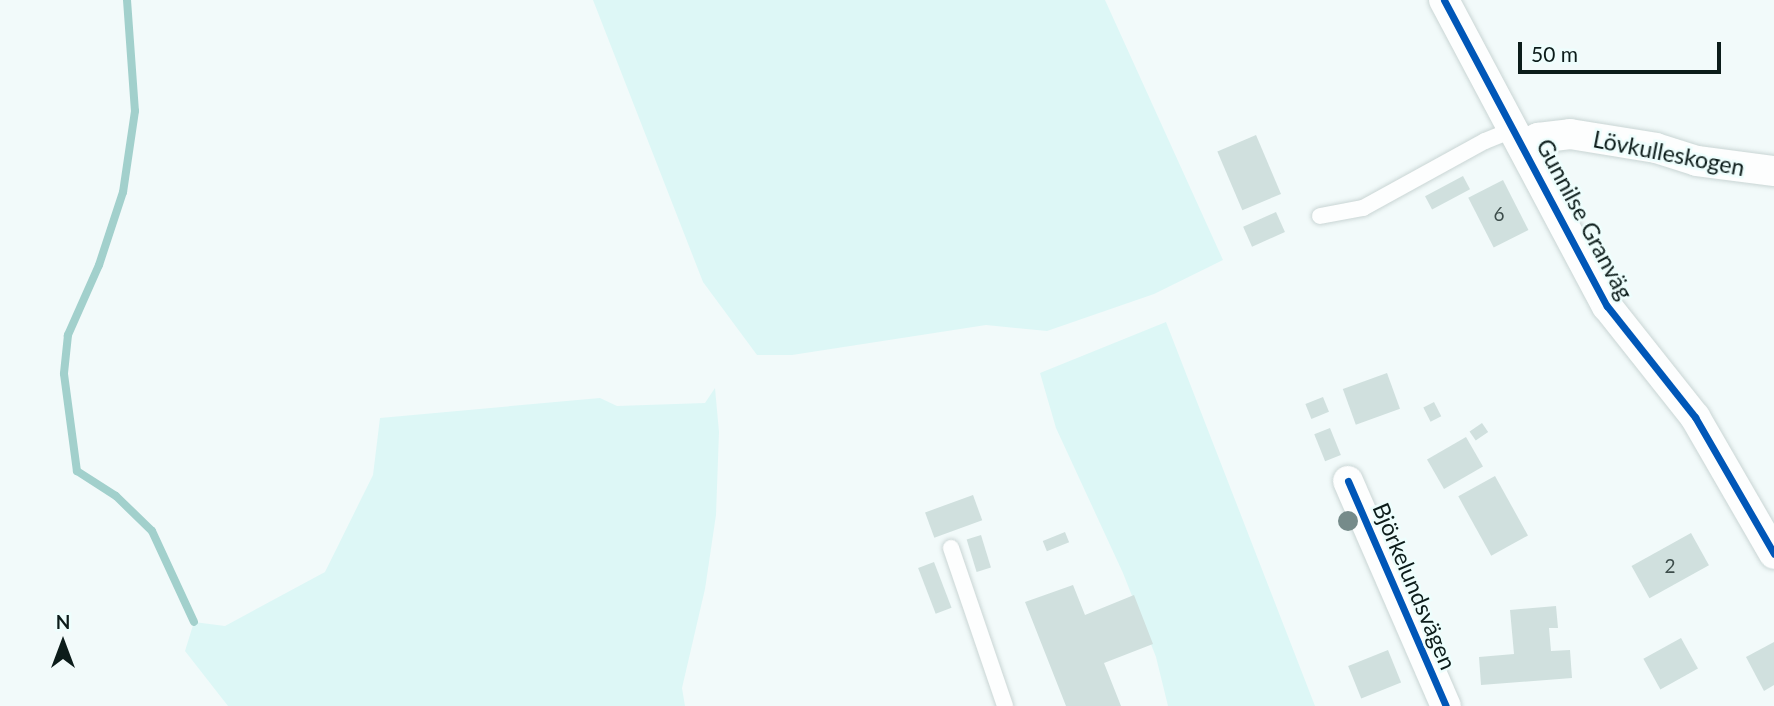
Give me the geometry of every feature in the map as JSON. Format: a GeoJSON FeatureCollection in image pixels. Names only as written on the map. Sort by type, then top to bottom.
{"type":"FeatureCollection","features":[{"type":"Feature","properties":{"kind":"street","name":"Gunnilse Granväg"},"geometry":{"type":"LineString","coordinates":[[1444,0],[1607,306],[1695,417],[1774,554]]}},
{"type":"Feature","properties":{"kind":"street","name":"Lövkulleskogen"},"geometry":{"type":"LineString","coordinates":[[1519,137],[1538,138],[1570,134],[1656,148],[1697,161],[1774,171]]}},
{"type":"Feature","properties":{"kind":"street","name":"Björkelundsvägen"},"geometry":{"type":"LineString","coordinates":[[1349,481],[1446,706]]}},
{"type":"Feature","properties":{"kind":"lane"},"geometry":{"type":"LineString","coordinates":[[1320,216],[1363,208],[1485,141],[1519,137]]}},
{"type":"Feature","properties":{"kind":"lane"},"geometry":{"type":"LineString","coordinates":[[951,548],[1005,706]]}},
{"type":"Feature","properties":{"kind":"shaded area"},"geometry":{"type":"Polygon","coordinates":[[[593,0],[1105,0],[1223,260],[1154,294],[1047,331],[986,325],[792,355],[757,355],[703,282],[593,0]]]}},
{"type":"Feature","properties":{"kind":"shaded area"},"geometry":{"type":"Polygon","coordinates":[[[1166,322],[1315,706],[1168,706],[1156,657],[1123,573],[1056,428],[1040,373],[1166,322]]]}},
{"type":"Feature","properties":{"kind":"shaded area"},"geometry":{"type":"Polygon","coordinates":[[[715,388],[719,432],[716,515],[705,589],[682,688],[685,706],[228,706],[185,651],[194,622],[225,626],[325,572],[373,475],[380,418],[600,398],[617,406],[705,403],[715,388]]]}},
{"type":"Feature","properties":{"kind":"building"},"geometry":{"type":"Polygon","coordinates":[[[1256,135],[1281,194],[1242,210],[1217,151],[1256,135]]]}},
{"type":"Feature","properties":{"kind":"building"},"geometry":{"type":"Polygon","coordinates":[[[1463,176],[1470,189],[1432,209],[1425,196],[1463,176]]]}},
{"type":"Feature","properties":{"kind":"building"},"geometry":{"type":"Polygon","coordinates":[[[1503,180],[1528,230],[1494,248],[1468,198],[1503,180]]]}},
{"type":"Feature","properties":{"kind":"building"},"geometry":{"type":"Polygon","coordinates":[[[1276,212],[1285,232],[1252,247],[1243,227],[1276,212]]]}},
{"type":"Feature","properties":{"kind":"building"},"geometry":{"type":"Polygon","coordinates":[[[1387,373],[1400,409],[1356,425],[1343,389],[1387,373]]]}},
{"type":"Feature","properties":{"kind":"building"},"geometry":{"type":"Polygon","coordinates":[[[1323,397],[1329,412],[1311,419],[1305,404],[1323,397]]]}},
{"type":"Feature","properties":{"kind":"building"},"geometry":{"type":"Polygon","coordinates":[[[1434,402],[1441,416],[1431,422],[1423,407],[1434,402]]]}},
{"type":"Feature","properties":{"kind":"building"},"geometry":{"type":"Polygon","coordinates":[[[1482,423],[1488,432],[1476,441],[1470,431],[1482,423]]]}},
{"type":"Feature","properties":{"kind":"building"},"geometry":{"type":"Polygon","coordinates":[[[1330,428],[1341,455],[1325,461],[1314,434],[1330,428]]]}},
{"type":"Feature","properties":{"kind":"building"},"geometry":{"type":"Polygon","coordinates":[[[1466,437],[1483,466],[1444,489],[1427,460],[1466,437]]]}},
{"type":"Feature","properties":{"kind":"building"},"geometry":{"type":"Polygon","coordinates":[[[1495,476],[1528,535],[1491,556],[1458,496],[1495,476]]]}},
{"type":"Feature","properties":{"kind":"building"},"geometry":{"type":"Polygon","coordinates":[[[973,495],[982,520],[934,538],[925,512],[973,495]]]}},
{"type":"Feature","properties":{"kind":"building"},"geometry":{"type":"Polygon","coordinates":[[[1065,532],[1069,542],[1047,551],[1043,541],[1065,532]]]}},
{"type":"Feature","properties":{"kind":"building"},"geometry":{"type":"Polygon","coordinates":[[[1691,533],[1709,565],[1649,598],[1632,566],[1691,533]]]}},
{"type":"Feature","properties":{"kind":"building"},"geometry":{"type":"Polygon","coordinates":[[[981,535],[991,568],[977,572],[967,539],[981,535]]]}},
{"type":"Feature","properties":{"kind":"building"},"geometry":{"type":"Polygon","coordinates":[[[934,562],[952,608],[936,614],[918,568],[934,562]]]}},
{"type":"Feature","properties":{"kind":"building"},"geometry":{"type":"Polygon","coordinates":[[[1073,585],[1085,615],[1134,595],[1153,644],[1104,663],[1121,706],[1066,706],[1025,602],[1073,585]]]}},
{"type":"Feature","properties":{"kind":"building"},"geometry":{"type":"Polygon","coordinates":[[[1556,606],[1558,628],[1549,628],[1551,651],[1570,650],[1572,678],[1481,685],[1479,657],[1514,654],[1510,610],[1556,606]]]}},
{"type":"Feature","properties":{"kind":"building"},"geometry":{"type":"Polygon","coordinates":[[[1681,638],[1698,669],[1660,689],[1643,659],[1681,638]]]}},
{"type":"Feature","properties":{"kind":"building"},"geometry":{"type":"Polygon","coordinates":[[[1774,642],[1774,685],[1764,691],[1746,657],[1774,642]]]}},
{"type":"Feature","properties":{"kind":"building"},"geometry":{"type":"Polygon","coordinates":[[[1388,650],[1401,682],[1361,699],[1348,666],[1388,650]]]}},
{"type":"Feature","properties":{"kind":"waterway"},"geometry":{"type":"LineString","coordinates":[[127,0],[135,111],[123,192],[99,265],[68,335],[64,374],[77,471],[116,496],[152,531],[194,622]]}},
{"type":"Feature","properties":{"kind":"cycle path"},"geometry":{"type":"LineString","coordinates":[[1444,0],[1607,306],[1695,417],[1774,554]]}},
{"type":"Feature","properties":{"kind":"cycle path"},"geometry":{"type":"LineString","coordinates":[[1348,481],[1446,706]]}}]}
